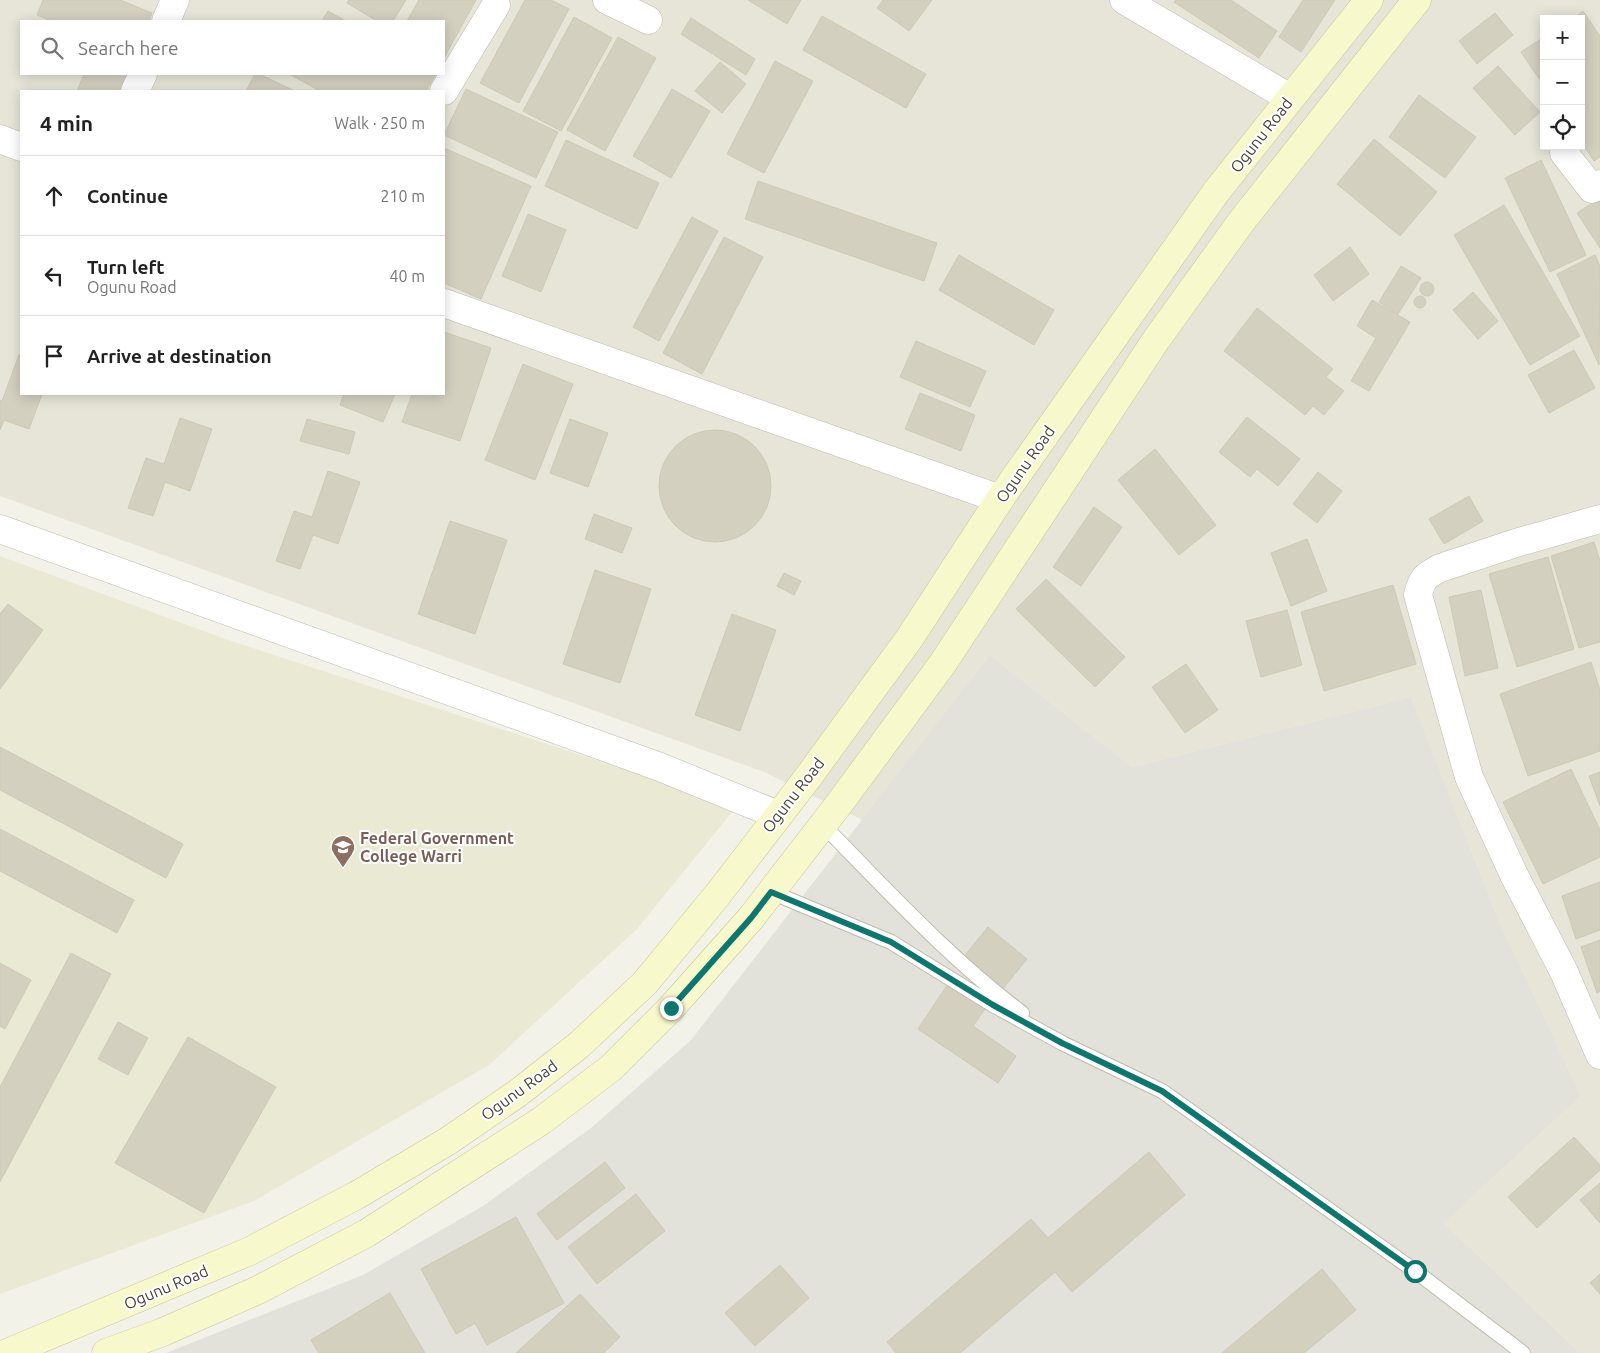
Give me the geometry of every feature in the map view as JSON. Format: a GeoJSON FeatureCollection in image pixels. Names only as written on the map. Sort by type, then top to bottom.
{"type":"FeatureCollection","features":[{"type":"Feature","properties":{"kind":"main road","name":"Ogunu Road"},"geometry":{"type":"LineString","coordinates":[[7,1353],[250,1251],[365,1190],[448,1141],[518,1093],[579,1045],[645,983],[719,893],[806,780],[909,639],[1000,499],[1216,192],[1369,0]]}},
{"type":"Feature","properties":{"kind":"main road"},"geometry":{"type":"LineString","coordinates":[[106,1353],[163,1332],[258,1290],[367,1233],[541,1121],[611,1068],[671,1008],[751,918],[839,804],[943,663],[1156,340],[1241,222],[1417,0]]}},
{"type":"Feature","properties":{"kind":"street"},"geometry":{"type":"LineString","coordinates":[[166,20],[175,0]]}},
{"type":"Feature","properties":{"kind":"street"},"geometry":{"type":"LineString","coordinates":[[607,0],[648,20]]}},
{"type":"Feature","properties":{"kind":"street"},"geometry":{"type":"LineString","coordinates":[[1124,0],[1290,98]]}},
{"type":"Feature","properties":{"kind":"street"},"geometry":{"type":"LineString","coordinates":[[445,90],[496,5]]}},
{"type":"Feature","properties":{"kind":"street"},"geometry":{"type":"LineString","coordinates":[[136,90],[143,75]]}},
{"type":"Feature","properties":{"kind":"street"},"geometry":{"type":"LineString","coordinates":[[0,139],[20,147]]}},
{"type":"Feature","properties":{"kind":"street"},"geometry":{"type":"LineString","coordinates":[[1564,153],[1592,190],[1600,184]]}},
{"type":"Feature","properties":{"kind":"street"},"geometry":{"type":"LineString","coordinates":[[445,303],[1000,499]]}},
{"type":"Feature","properties":{"kind":"street"},"geometry":{"type":"LineString","coordinates":[[1600,519],[1516,543],[1440,568],[1422,580],[1418,595],[1469,777],[1514,875],[1564,972],[1600,1055]]}},
{"type":"Feature","properties":{"kind":"street"},"geometry":{"type":"LineString","coordinates":[[0,529],[660,767],[778,815]]}},
{"type":"Feature","properties":{"kind":"lane"},"geometry":{"type":"LineString","coordinates":[[822,824],[918,922],[1000,996],[1062,1043]]}},
{"type":"Feature","properties":{"kind":"lane"},"geometry":{"type":"LineString","coordinates":[[771,892],[891,942],[993,1005],[1062,1043],[1162,1091],[1415,1271],[1523,1353]]}},
{"type":"Feature","properties":{"kind":"shaded area"},"geometry":{"type":"Polygon","coordinates":[[[0,0],[1600,0],[1600,1353],[1580,1353],[1444,1223],[1581,1096],[1498,919],[1411,697],[1132,767],[990,655],[863,820],[764,772],[0,496],[0,0]]]}},
{"type":"Feature","properties":{"kind":"shaded area","name":"Federal Government College Warri"},"geometry":{"type":"Polygon","coordinates":[[[0,556],[225,639],[737,806],[637,929],[489,1065],[254,1201],[0,1294],[0,556]]]}},
{"type":"Feature","properties":{"kind":"shaded area"},"geometry":{"type":"Polygon","coordinates":[[[990,655],[1132,767],[1411,697],[1498,919],[1581,1096],[1444,1223],[1580,1353],[166,1353],[363,1275],[483,1206],[591,1128],[691,1040],[990,655]]]}},
{"type":"Feature","properties":{"kind":"building"},"geometry":{"type":"Polygon","coordinates":[[[43,0],[120,0],[152,13],[149,20],[49,20],[37,15],[43,0]]]}},
{"type":"Feature","properties":{"kind":"building"},"geometry":{"type":"Polygon","coordinates":[[[349,0],[406,0],[394,20],[375,20],[347,3],[349,0]]]}},
{"type":"Feature","properties":{"kind":"building"},"geometry":{"type":"Polygon","coordinates":[[[419,0],[476,0],[445,56],[445,20],[408,20],[419,0]]]}},
{"type":"Feature","properties":{"kind":"building"},"geometry":{"type":"Polygon","coordinates":[[[525,0],[551,0],[569,9],[519,103],[480,83],[525,0]]]}},
{"type":"Feature","properties":{"kind":"building"},"geometry":{"type":"Polygon","coordinates":[[[748,0],[801,0],[787,24],[748,0]]]}},
{"type":"Feature","properties":{"kind":"building"},"geometry":{"type":"Polygon","coordinates":[[[883,0],[932,0],[909,31],[877,8],[883,0]]]}},
{"type":"Feature","properties":{"kind":"building"},"geometry":{"type":"Polygon","coordinates":[[[1176,0],[1231,0],[1277,31],[1259,58],[1174,2],[1176,0]]]}},
{"type":"Feature","properties":{"kind":"building"},"geometry":{"type":"Polygon","coordinates":[[[1303,0],[1335,0],[1301,52],[1279,37],[1303,0]]]}},
{"type":"Feature","properties":{"kind":"building"},"geometry":{"type":"Polygon","coordinates":[[[328,11],[344,20],[323,20],[328,11]]]}},
{"type":"Feature","properties":{"kind":"building"},"geometry":{"type":"Polygon","coordinates":[[[1583,11],[1600,36],[1600,157],[1594,161],[1585,148],[1585,15],[1578,15],[1583,11]]]}},
{"type":"Feature","properties":{"kind":"building"},"geometry":{"type":"Polygon","coordinates":[[[1495,13],[1513,35],[1477,64],[1459,41],[1495,13]]]}},
{"type":"Feature","properties":{"kind":"building"},"geometry":{"type":"Polygon","coordinates":[[[822,16],[926,74],[906,108],[803,50],[822,16]]]}},
{"type":"Feature","properties":{"kind":"building"},"geometry":{"type":"Polygon","coordinates":[[[574,17],[612,38],[561,131],[523,111],[574,17]]]}},
{"type":"Feature","properties":{"kind":"building"},"geometry":{"type":"Polygon","coordinates":[[[691,18],[755,59],[746,75],[681,34],[691,18]]]}},
{"type":"Feature","properties":{"kind":"building"},"geometry":{"type":"Polygon","coordinates":[[[618,37],[656,58],[605,151],[567,130],[618,37]]]}},
{"type":"Feature","properties":{"kind":"building"},"geometry":{"type":"Polygon","coordinates":[[[1540,40],[1540,80],[1521,52],[1540,40]]]}},
{"type":"Feature","properties":{"kind":"building"},"geometry":{"type":"Polygon","coordinates":[[[775,61],[813,81],[764,173],[727,154],[775,61]]]}},
{"type":"Feature","properties":{"kind":"building"},"geometry":{"type":"Polygon","coordinates":[[[720,62],[746,84],[722,113],[695,91],[720,62]]]}},
{"type":"Feature","properties":{"kind":"building"},"geometry":{"type":"Polygon","coordinates":[[[1498,66],[1540,112],[1515,135],[1473,88],[1498,66]]]}},
{"type":"Feature","properties":{"kind":"building"},"geometry":{"type":"Polygon","coordinates":[[[84,75],[132,75],[124,90],[77,90],[84,75]]]}},
{"type":"Feature","properties":{"kind":"building"},"geometry":{"type":"Polygon","coordinates":[[[254,75],[261,75],[293,90],[247,90],[254,75]]]}},
{"type":"Feature","properties":{"kind":"building"},"geometry":{"type":"Polygon","coordinates":[[[291,75],[435,75],[427,90],[318,90],[291,75]]]}},
{"type":"Feature","properties":{"kind":"building"},"geometry":{"type":"Polygon","coordinates":[[[466,89],[558,132],[536,178],[445,135],[466,89]]]}},
{"type":"Feature","properties":{"kind":"building"},"geometry":{"type":"Polygon","coordinates":[[[672,89],[710,111],[671,178],[633,156],[672,89]]]}},
{"type":"Feature","properties":{"kind":"building"},"geometry":{"type":"Polygon","coordinates":[[[1419,95],[1476,137],[1445,178],[1389,137],[1419,95]]]}},
{"type":"Feature","properties":{"kind":"building"},"geometry":{"type":"Polygon","coordinates":[[[1374,139],[1437,192],[1400,236],[1337,184],[1374,139]]]}},
{"type":"Feature","properties":{"kind":"building"},"geometry":{"type":"Polygon","coordinates":[[[566,140],[659,183],[637,229],[545,186],[566,140]]]}},
{"type":"Feature","properties":{"kind":"building"},"geometry":{"type":"Polygon","coordinates":[[[445,148],[531,186],[481,299],[445,283],[445,148]]]}},
{"type":"Feature","properties":{"kind":"building"},"geometry":{"type":"Polygon","coordinates":[[[1541,160],[1586,255],[1550,272],[1505,178],[1541,160]]]}},
{"type":"Feature","properties":{"kind":"building"},"geometry":{"type":"Polygon","coordinates":[[[758,181],[937,243],[924,281],[745,219],[758,181]]]}},
{"type":"Feature","properties":{"kind":"building"},"geometry":{"type":"Polygon","coordinates":[[[1600,198],[1600,248],[1577,213],[1600,198]]]}},
{"type":"Feature","properties":{"kind":"building"},"geometry":{"type":"Polygon","coordinates":[[[1504,205],[1580,336],[1530,365],[1454,235],[1504,205]]]}},
{"type":"Feature","properties":{"kind":"building"},"geometry":{"type":"Polygon","coordinates":[[[528,214],[566,230],[541,292],[502,276],[528,214]]]}},
{"type":"Feature","properties":{"kind":"building"},"geometry":{"type":"Polygon","coordinates":[[[692,217],[718,231],[659,341],[633,327],[692,217]]]}},
{"type":"Feature","properties":{"kind":"building"},"geometry":{"type":"Polygon","coordinates":[[[724,237],[763,257],[702,374],[663,353],[724,237]]]}},
{"type":"Feature","properties":{"kind":"building"},"geometry":{"type":"Polygon","coordinates":[[[1350,247],[1369,274],[1333,301],[1314,275],[1350,247]]]}},
{"type":"Feature","properties":{"kind":"building"},"geometry":{"type":"Polygon","coordinates":[[[959,255],[1054,310],[1034,345],[939,290],[959,255]]]}},
{"type":"Feature","properties":{"kind":"building"},"geometry":{"type":"Polygon","coordinates":[[[1595,255],[1600,266],[1599,365],[1557,274],[1595,255]]]}},
{"type":"Feature","properties":{"kind":"building"},"geometry":{"type":"Polygon","coordinates":[[[1401,266],[1421,278],[1398,314],[1379,302],[1401,266]]]}},
{"type":"Feature","properties":{"kind":"building"},"geometry":{"type":"Polygon","coordinates":[[[1427,282],[1432,284],[1434,289],[1432,294],[1427,296],[1422,294],[1420,289],[1422,284],[1427,282]]]}},
{"type":"Feature","properties":{"kind":"building"},"geometry":{"type":"Polygon","coordinates":[[[1473,292],[1498,321],[1478,339],[1453,310],[1473,292]]]}},
{"type":"Feature","properties":{"kind":"building"},"geometry":{"type":"Polygon","coordinates":[[[1418,296],[1422,296],[1426,302],[1422,308],[1418,308],[1414,304],[1414,300],[1418,296]]]}},
{"type":"Feature","properties":{"kind":"building"},"geometry":{"type":"Polygon","coordinates":[[[1372,300],[1410,322],[1369,391],[1351,381],[1376,338],[1357,326],[1372,300]]]}},
{"type":"Feature","properties":{"kind":"building"},"geometry":{"type":"Polygon","coordinates":[[[1257,308],[1333,369],[1326,377],[1344,391],[1324,415],[1313,406],[1305,415],[1224,351],[1257,308]]]}},
{"type":"Feature","properties":{"kind":"building"},"geometry":{"type":"Polygon","coordinates":[[[445,332],[491,348],[460,441],[402,422],[412,395],[445,395],[445,332]]]}},
{"type":"Feature","properties":{"kind":"building"},"geometry":{"type":"Polygon","coordinates":[[[916,341],[986,371],[970,407],[900,377],[916,341]]]}},
{"type":"Feature","properties":{"kind":"building"},"geometry":{"type":"Polygon","coordinates":[[[1574,350],[1595,388],[1549,413],[1528,375],[1574,350]]]}},
{"type":"Feature","properties":{"kind":"building"},"geometry":{"type":"Polygon","coordinates":[[[19,355],[20,395],[42,395],[29,429],[4,420],[0,430],[0,400],[2,401],[19,355]]]}},
{"type":"Feature","properties":{"kind":"building"},"geometry":{"type":"Polygon","coordinates":[[[523,364],[573,384],[535,480],[485,460],[523,364]]]}},
{"type":"Feature","properties":{"kind":"building"},"geometry":{"type":"Polygon","coordinates":[[[920,393],[975,415],[961,451],[905,429],[920,393]]]}},
{"type":"Feature","properties":{"kind":"building"},"geometry":{"type":"Polygon","coordinates":[[[344,395],[395,395],[383,422],[340,405],[344,395]]]}},
{"type":"Feature","properties":{"kind":"building"},"geometry":{"type":"Polygon","coordinates":[[[1247,417],[1300,459],[1278,486],[1257,469],[1250,477],[1219,452],[1247,417]]]}},
{"type":"Feature","properties":{"kind":"building"},"geometry":{"type":"Polygon","coordinates":[[[180,418],[212,429],[190,491],[165,482],[153,516],[128,508],[146,458],[164,464],[180,418]]]}},
{"type":"Feature","properties":{"kind":"building"},"geometry":{"type":"Polygon","coordinates":[[[307,419],[355,432],[349,454],[300,441],[307,419]]]}},
{"type":"Feature","properties":{"kind":"building"},"geometry":{"type":"Polygon","coordinates":[[[570,419],[608,433],[588,487],[550,473],[570,419]]]}},
{"type":"Feature","properties":{"kind":"building"},"geometry":{"type":"Polygon","coordinates":[[[715,430],[736,434],[754,447],[767,465],[771,486],[767,507],[754,525],[736,538],[715,542],[694,538],[676,525],[663,507],[659,486],[663,465],[676,447],[694,434],[715,430]]]}},
{"type":"Feature","properties":{"kind":"building"},"geometry":{"type":"Polygon","coordinates":[[[1155,449],[1216,525],[1179,555],[1118,480],[1155,449]]]}},
{"type":"Feature","properties":{"kind":"building"},"geometry":{"type":"Polygon","coordinates":[[[328,471],[360,482],[338,544],[313,535],[300,569],[276,561],[294,511],[312,517],[328,471]]]}},
{"type":"Feature","properties":{"kind":"building"},"geometry":{"type":"Polygon","coordinates":[[[1318,472],[1342,491],[1317,523],[1293,504],[1318,472]]]}},
{"type":"Feature","properties":{"kind":"building"},"geometry":{"type":"Polygon","coordinates":[[[1469,496],[1483,521],[1444,544],[1429,519],[1469,496]]]}},
{"type":"Feature","properties":{"kind":"building"},"geometry":{"type":"Polygon","coordinates":[[[1094,507],[1122,527],[1081,586],[1053,567],[1094,507]]]}},
{"type":"Feature","properties":{"kind":"building"},"geometry":{"type":"Polygon","coordinates":[[[594,514],[632,528],[622,553],[585,539],[594,514]]]}},
{"type":"Feature","properties":{"kind":"building"},"geometry":{"type":"Polygon","coordinates":[[[450,521],[507,540],[475,634],[418,614],[450,521]]]}},
{"type":"Feature","properties":{"kind":"building"},"geometry":{"type":"Polygon","coordinates":[[[1307,539],[1327,591],[1291,606],[1271,553],[1307,539]]]}},
{"type":"Feature","properties":{"kind":"building"},"geometry":{"type":"Polygon","coordinates":[[[1594,542],[1600,561],[1600,642],[1579,648],[1551,556],[1594,542]]]}},
{"type":"Feature","properties":{"kind":"building"},"geometry":{"type":"Polygon","coordinates":[[[1548,557],[1574,649],[1517,667],[1489,574],[1548,557]]]}},
{"type":"Feature","properties":{"kind":"building"},"geometry":{"type":"Polygon","coordinates":[[[595,570],[651,589],[620,683],[563,664],[595,570]]]}},
{"type":"Feature","properties":{"kind":"building"},"geometry":{"type":"Polygon","coordinates":[[[784,573],[801,581],[794,595],[777,586],[784,573]]]}},
{"type":"Feature","properties":{"kind":"building"},"geometry":{"type":"Polygon","coordinates":[[[1046,579],[1125,657],[1095,687],[1016,609],[1046,579]]]}},
{"type":"Feature","properties":{"kind":"building"},"geometry":{"type":"Polygon","coordinates":[[[1393,585],[1416,664],[1324,691],[1301,612],[1393,585]]]}},
{"type":"Feature","properties":{"kind":"building"},"geometry":{"type":"Polygon","coordinates":[[[1481,590],[1498,668],[1465,676],[1449,597],[1481,590]]]}},
{"type":"Feature","properties":{"kind":"building"},"geometry":{"type":"Polygon","coordinates":[[[8,604],[43,630],[0,689],[0,614],[8,604]]]}},
{"type":"Feature","properties":{"kind":"building"},"geometry":{"type":"Polygon","coordinates":[[[1287,610],[1302,665],[1261,677],[1246,621],[1287,610]]]}},
{"type":"Feature","properties":{"kind":"building"},"geometry":{"type":"Polygon","coordinates":[[[732,614],[776,630],[740,731],[695,715],[732,614]]]}},
{"type":"Feature","properties":{"kind":"building"},"geometry":{"type":"Polygon","coordinates":[[[1591,662],[1600,690],[1600,751],[1528,776],[1500,694],[1591,662]]]}},
{"type":"Feature","properties":{"kind":"building"},"geometry":{"type":"Polygon","coordinates":[[[1186,664],[1218,710],[1185,733],[1152,687],[1186,664]]]}},
{"type":"Feature","properties":{"kind":"building"},"geometry":{"type":"Polygon","coordinates":[[[0,747],[183,844],[166,878],[0,790],[0,747]]]}},
{"type":"Feature","properties":{"kind":"building"},"geometry":{"type":"Polygon","coordinates":[[[1571,769],[1600,830],[1600,857],[1543,884],[1503,802],[1571,769]]]}},
{"type":"Feature","properties":{"kind":"building"},"geometry":{"type":"Polygon","coordinates":[[[1600,772],[1600,806],[1589,776],[1600,772]]]}},
{"type":"Feature","properties":{"kind":"building"},"geometry":{"type":"Polygon","coordinates":[[[0,829],[134,900],[117,933],[0,871],[0,829]]]}},
{"type":"Feature","properties":{"kind":"building"},"geometry":{"type":"Polygon","coordinates":[[[1600,882],[1600,930],[1576,939],[1562,896],[1600,882]]]}},
{"type":"Feature","properties":{"kind":"building"},"geometry":{"type":"Polygon","coordinates":[[[988,927],[1027,959],[1001,991],[962,959],[988,927]]]}},
{"type":"Feature","properties":{"kind":"building"},"geometry":{"type":"Polygon","coordinates":[[[1600,940],[1600,991],[1597,993],[1581,947],[1600,940]]]}},
{"type":"Feature","properties":{"kind":"building"},"geometry":{"type":"Polygon","coordinates":[[[71,953],[111,974],[0,1182],[0,1087],[71,953]]]}},
{"type":"Feature","properties":{"kind":"building"},"geometry":{"type":"Polygon","coordinates":[[[0,963],[31,980],[5,1029],[0,1026],[0,963]]]}},
{"type":"Feature","properties":{"kind":"building"},"geometry":{"type":"Polygon","coordinates":[[[950,981],[987,1006],[973,1026],[1016,1056],[998,1083],[918,1029],[950,981]]]}},
{"type":"Feature","properties":{"kind":"building"},"geometry":{"type":"Polygon","coordinates":[[[118,1022],[148,1038],[128,1075],[98,1059],[118,1022]]]}},
{"type":"Feature","properties":{"kind":"building"},"geometry":{"type":"Polygon","coordinates":[[[188,1037],[276,1087],[204,1213],[115,1163],[188,1037]]]}},
{"type":"Feature","properties":{"kind":"building"},"geometry":{"type":"Polygon","coordinates":[[[1574,1137],[1600,1165],[1600,1170],[1537,1228],[1508,1197],[1574,1137]]]}},
{"type":"Feature","properties":{"kind":"building"},"geometry":{"type":"Polygon","coordinates":[[[1149,1152],[1185,1195],[1072,1292],[1055,1272],[960,1353],[896,1353],[887,1342],[1031,1219],[1048,1238],[1149,1152]]]}},
{"type":"Feature","properties":{"kind":"building"},"geometry":{"type":"Polygon","coordinates":[[[605,1162],[625,1188],[557,1240],[537,1214],[605,1162]]]}},
{"type":"Feature","properties":{"kind":"building"},"geometry":{"type":"Polygon","coordinates":[[[1600,1183],[1600,1223],[1580,1200],[1600,1183]]]}},
{"type":"Feature","properties":{"kind":"building"},"geometry":{"type":"Polygon","coordinates":[[[636,1194],[665,1231],[597,1284],[568,1247],[636,1194]]]}},
{"type":"Feature","properties":{"kind":"building"},"geometry":{"type":"Polygon","coordinates":[[[516,1217],[564,1303],[487,1345],[475,1323],[456,1334],[421,1269],[516,1217]]]}},
{"type":"Feature","properties":{"kind":"building"},"geometry":{"type":"Polygon","coordinates":[[[780,1265],[809,1298],[755,1346],[725,1313],[780,1265]]]}},
{"type":"Feature","properties":{"kind":"building"},"geometry":{"type":"Polygon","coordinates":[[[1322,1269],[1356,1310],[1304,1353],[1222,1353],[1322,1269]]]}},
{"type":"Feature","properties":{"kind":"building"},"geometry":{"type":"Polygon","coordinates":[[[1600,1274],[1600,1294],[1590,1283],[1600,1274]]]}},
{"type":"Feature","properties":{"kind":"building"},"geometry":{"type":"Polygon","coordinates":[[[390,1293],[425,1353],[319,1353],[311,1340],[390,1293]]]}},
{"type":"Feature","properties":{"kind":"building"},"geometry":{"type":"Polygon","coordinates":[[[580,1294],[620,1337],[604,1353],[516,1353],[580,1294]]]}},
{"type":"Feature","properties":{"kind":"place","name":"Federal Government College Warri"},"geometry":{"type":"Point","coordinates":[343,868]}},
{"type":"Feature","properties":{"kind":"route"},"geometry":{"type":"LineString","coordinates":[[671,1008],[751,918],[771,892],[891,942],[993,1005],[1062,1043],[1162,1091],[1415,1271]]}}]}
